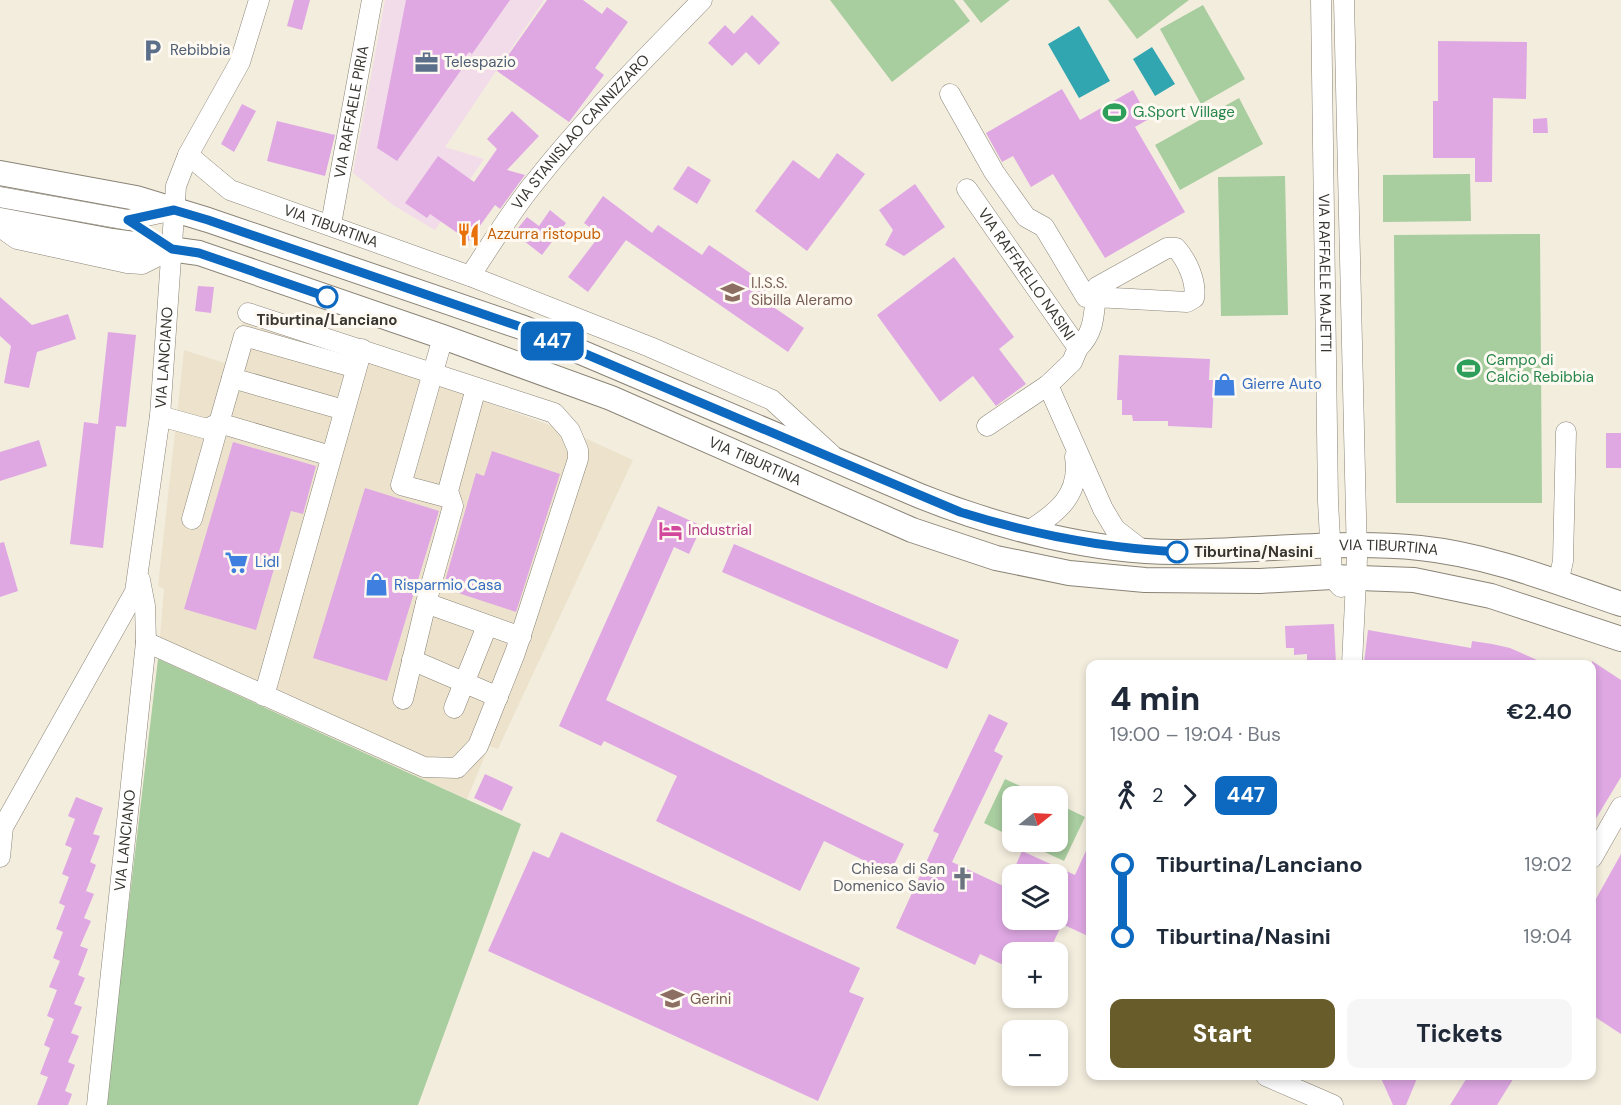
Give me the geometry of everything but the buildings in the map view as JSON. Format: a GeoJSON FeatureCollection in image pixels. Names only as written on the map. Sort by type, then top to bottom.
{"type":"FeatureCollection","features":[{"type":"Feature","properties":{"kind":"main road"},"geometry":{"type":"LineString","coordinates":[[0,173],[136,198],[174,210]]}},
{"type":"Feature","properties":{"kind":"main road","name":"VIA TIBURTINA"},"geometry":{"type":"LineString","coordinates":[[174,210],[524,328],[960,512],[1027,532],[1142,550],[1178,552],[1356,544],[1438,550],[1473,557],[1621,604]]}},
{"type":"Feature","properties":{"kind":"main road","name":"VIA TIBURTINA"},"geometry":{"type":"LineString","coordinates":[[0,220],[199,253],[443,337],[668,422],[912,530],[996,558],[1069,573],[1145,580],[1260,581],[1332,577],[1355,589],[1414,580],[1473,591],[1621,639]]}},
{"type":"Feature","properties":{"kind":"street","name":"VIA LANCIANO"},"geometry":{"type":"LineString","coordinates":[[0,857],[1,829],[131,603],[139,577],[160,416],[176,186],[188,155],[240,62],[259,0]]}},
{"type":"Feature","properties":{"kind":"street","name":"VIA RAFFAELE PIRIA"},"geometry":{"type":"LineString","coordinates":[[332,224],[372,0]]}},
{"type":"Feature","properties":{"kind":"street","name":"VIA STANISLAO CANNIZZARO"},"geometry":{"type":"LineString","coordinates":[[470,276],[533,184],[567,142],[702,0]]}},
{"type":"Feature","properties":{"kind":"street","name":"VIA RAFFAELE MAJETTI"},"geometry":{"type":"LineString","coordinates":[[1321,0],[1327,451],[1332,577]]}},
{"type":"Feature","properties":{"kind":"street","name":"VIA RAFFAELE MAJETTI"},"geometry":{"type":"LineString","coordinates":[[1344,0],[1355,450],[1356,544],[1352,660]]}},
{"type":"Feature","properties":{"kind":"street"},"geometry":{"type":"LineString","coordinates":[[950,94],[994,172],[1026,217],[1044,227],[1086,297],[1095,297],[1187,302],[1194,298],[1196,292],[1183,255],[1176,248],[1167,248],[1097,287],[1095,297],[1094,320],[1087,339],[1078,348]]}},
{"type":"Feature","properties":{"kind":"street","name":"VIA TIBURTINA"},"geometry":{"type":"LineString","coordinates":[[188,155],[230,190],[332,224],[470,276],[650,347],[772,400],[842,464]]}},
{"type":"Feature","properties":{"kind":"street","name":"VIA RAFFAELLO NASINI"},"geometry":{"type":"LineString","coordinates":[[967,189],[1078,348],[1072,362],[1048,386],[987,426]]}},
{"type":"Feature","properties":{"kind":"street","name":"VIA TIBURTINA"},"geometry":{"type":"LineString","coordinates":[[0,197],[128,220],[174,210]]}},
{"type":"Feature","properties":{"kind":"street","name":"VIA TIBURTINA"},"geometry":{"type":"LineString","coordinates":[[128,220],[172,249]]}},
{"type":"Feature","properties":{"kind":"street"},"geometry":{"type":"LineString","coordinates":[[0,227],[17,239],[127,263],[142,264],[172,249]]}},
{"type":"Feature","properties":{"kind":"street"},"geometry":{"type":"LineString","coordinates":[[146,642],[424,767],[442,770],[457,768],[469,759],[478,746],[498,697],[570,489],[578,459],[578,450],[570,431],[554,413],[248,313]]}},
{"type":"Feature","properties":{"kind":"street"},"geometry":{"type":"LineString","coordinates":[[192,519],[244,336],[356,368]]}},
{"type":"Feature","properties":{"kind":"street"},"geometry":{"type":"LineString","coordinates":[[443,337],[431,372],[401,485],[450,498]]}},
{"type":"Feature","properties":{"kind":"street"},"geometry":{"type":"LineString","coordinates":[[264,696],[362,349]]}},
{"type":"Feature","properties":{"kind":"street"},"geometry":{"type":"LineString","coordinates":[[232,378],[344,410]]}},
{"type":"Feature","properties":{"kind":"street"},"geometry":{"type":"LineString","coordinates":[[1048,386],[1073,445],[1115,529],[1142,550]]}},
{"type":"Feature","properties":{"kind":"street"},"geometry":{"type":"LineString","coordinates":[[403,699],[426,603],[453,506],[448,491],[476,388]]}},
{"type":"Feature","properties":{"kind":"street"},"geometry":{"type":"LineString","coordinates":[[160,416],[207,429],[219,423],[331,456]]}},
{"type":"Feature","properties":{"kind":"street"},"geometry":{"type":"LineString","coordinates":[[1558,583],[1563,561],[1566,432]]}},
{"type":"Feature","properties":{"kind":"street"},"geometry":{"type":"LineString","coordinates":[[1027,532],[1055,513],[1070,496],[1076,474],[1073,445]]}},
{"type":"Feature","properties":{"kind":"street"},"geometry":{"type":"LineString","coordinates":[[1327,451],[1355,450]]}},
{"type":"Feature","properties":{"kind":"street","name":"VIA LANCIANO"},"geometry":{"type":"LineString","coordinates":[[97,1105],[146,642],[145,606],[139,577]]}},
{"type":"Feature","properties":{"kind":"street"},"geometry":{"type":"LineString","coordinates":[[426,603],[520,637]]}},
{"type":"Feature","properties":{"kind":"street"},"geometry":{"type":"LineString","coordinates":[[454,708],[488,626]]}},
{"type":"Feature","properties":{"kind":"street"},"geometry":{"type":"LineString","coordinates":[[412,660],[498,697]]}},
{"type":"Feature","properties":{"kind":"street"},"geometry":{"type":"LineString","coordinates":[[1596,851],[1621,807]]}},
{"type":"Feature","properties":{"kind":"street"},"geometry":{"type":"LineString","coordinates":[[1275,1080],[1333,1105]]}},
{"type":"Feature","properties":{"kind":"shaded area"},"geometry":{"type":"Polygon","coordinates":[[[385,0],[544,0],[445,147],[484,159],[435,230],[393,205],[353,173],[385,0]]]}},
{"type":"Feature","properties":{"kind":"shaded area"},"geometry":{"type":"Polygon","coordinates":[[[243,321],[439,385],[585,438],[633,460],[498,749],[489,746],[467,799],[158,659],[164,589],[158,586],[184,350],[228,364],[243,321]]]}},
{"type":"Feature","properties":{"kind":"green space"},"geometry":{"type":"Polygon","coordinates":[[[830,0],[954,0],[970,21],[892,82],[830,0]]]}},
{"type":"Feature","properties":{"kind":"green space"},"geometry":{"type":"Polygon","coordinates":[[[963,0],[1010,0],[981,23],[963,0]]]}},
{"type":"Feature","properties":{"kind":"green space"},"geometry":{"type":"Polygon","coordinates":[[[1108,0],[1189,0],[1137,39],[1108,0]]]}},
{"type":"Feature","properties":{"kind":"green space"},"geometry":{"type":"Polygon","coordinates":[[[1203,5],[1245,79],[1201,104],[1160,29],[1203,5]]]}},
{"type":"Feature","properties":{"kind":"green space"},"geometry":{"type":"Polygon","coordinates":[[[1239,98],[1263,144],[1180,190],[1155,145],[1239,98]]]}},
{"type":"Feature","properties":{"kind":"green space"},"geometry":{"type":"Polygon","coordinates":[[[1470,174],[1471,221],[1383,222],[1383,175],[1470,174]]]}},
{"type":"Feature","properties":{"kind":"green space"},"geometry":{"type":"Polygon","coordinates":[[[1285,176],[1288,315],[1221,316],[1218,177],[1285,176]]]}},
{"type":"Feature","properties":{"kind":"green space","name":"Campo di Calcio Rebibbia"},"geometry":{"type":"Polygon","coordinates":[[[1540,234],[1542,503],[1396,503],[1394,235],[1540,234]]]}},
{"type":"Feature","properties":{"kind":"green space"},"geometry":{"type":"Polygon","coordinates":[[[158,659],[521,824],[418,1105],[105,1105],[158,659]]]}},
{"type":"Feature","properties":{"kind":"green space"},"geometry":{"type":"Polygon","coordinates":[[[1005,779],[1020,786],[1002,786],[1002,832],[984,823],[1005,779]]]}},
{"type":"Feature","properties":{"kind":"green space"},"geometry":{"type":"Polygon","coordinates":[[[1068,809],[1085,817],[1064,861],[1045,852],[1068,852],[1068,809]]]}},
{"type":"Feature","properties":{"kind":"water"},"geometry":{"type":"Polygon","coordinates":[[[1079,26],[1110,81],[1079,98],[1048,44],[1079,26]]]}},
{"type":"Feature","properties":{"kind":"water"},"geometry":{"type":"Polygon","coordinates":[[[1152,47],[1175,84],[1155,96],[1133,59],[1152,47]]]}},
{"type":"Feature","properties":{"kind":"bus line","name":"447"},"geometry":{"type":"LineString","coordinates":[[327,297],[199,253],[172,249],[128,220],[174,210],[524,328],[960,512],[1027,532],[1142,550],[1177,552]]}},
{"type":"Feature","properties":{"kind":"place","name":"Rebibbia"},"geometry":{"type":"Point","coordinates":[152,50]}},
{"type":"Feature","properties":{"kind":"place","name":"Telespazio"},"geometry":{"type":"Point","coordinates":[426,62]}},
{"type":"Feature","properties":{"kind":"place","name":"G.Sport Village"},"geometry":{"type":"Point","coordinates":[1115,112]}},
{"type":"Feature","properties":{"kind":"place","name":"Azzurra ristopub"},"geometry":{"type":"Point","coordinates":[469,234]}},
{"type":"Feature","properties":{"kind":"place","name":"I.I.S.S. Sibilla Aleramo"},"geometry":{"type":"Point","coordinates":[733,292]}},
{"type":"Feature","properties":{"kind":"place","name":"Tiburtina/Lanciano"},"geometry":{"type":"Point","coordinates":[327,297]}},
{"type":"Feature","properties":{"kind":"place","name":"Campo di Calcio Rebibbia"},"geometry":{"type":"Point","coordinates":[1468,369]}},
{"type":"Feature","properties":{"kind":"place","name":"Gierre Auto"},"geometry":{"type":"Point","coordinates":[1224,384]}},
{"type":"Feature","properties":{"kind":"place","name":"Industrial"},"geometry":{"type":"Point","coordinates":[670,530]}},
{"type":"Feature","properties":{"kind":"place","name":"Tiburtina/Nasini"},"geometry":{"type":"Point","coordinates":[1177,552]}},
{"type":"Feature","properties":{"kind":"place","name":"Lidl"},"geometry":{"type":"Point","coordinates":[237,562]}},
{"type":"Feature","properties":{"kind":"place","name":"Risparmio Casa"},"geometry":{"type":"Point","coordinates":[376,585]}},
{"type":"Feature","properties":{"kind":"place","name":"Chiesa di San Domenico Savio"},"geometry":{"type":"Point","coordinates":[963,878]}},
{"type":"Feature","properties":{"kind":"place","name":"Gerini"},"geometry":{"type":"Point","coordinates":[672,999]}}]}
